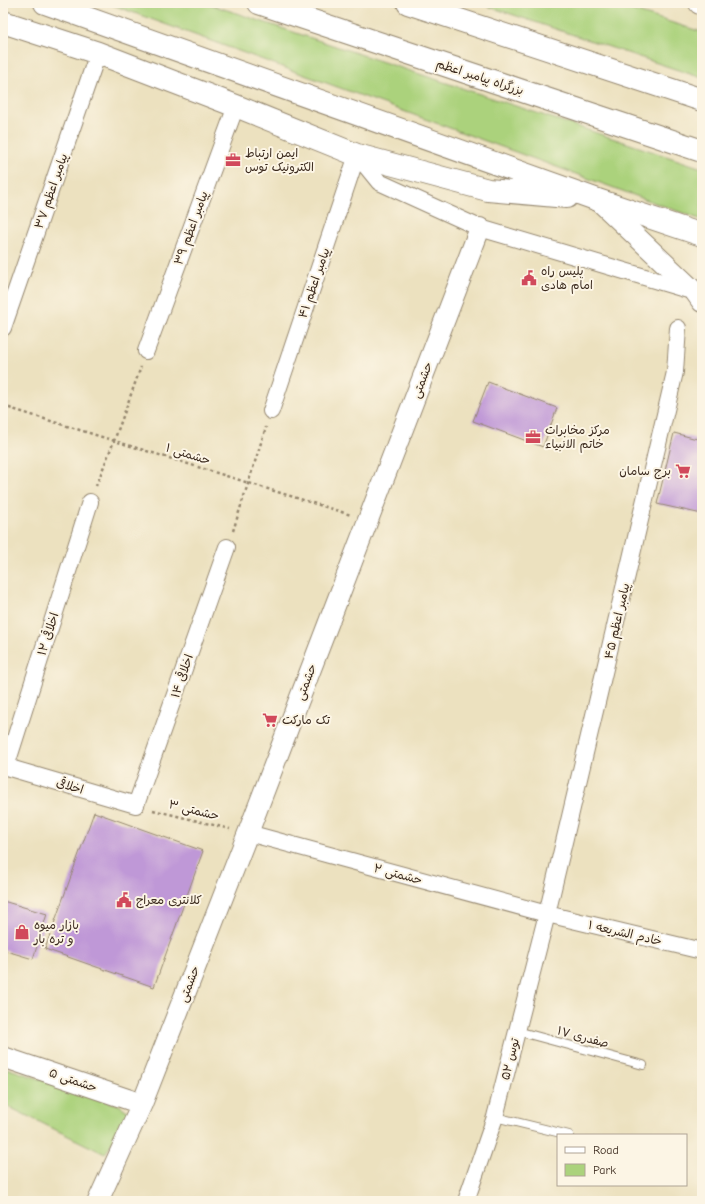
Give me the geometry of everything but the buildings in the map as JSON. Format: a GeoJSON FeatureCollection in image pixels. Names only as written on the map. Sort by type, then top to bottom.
{"type":"FeatureCollection","features":[{"type":"Feature","properties":{"kind":"highway"},"geometry":{"type":"LineString","coordinates":[[45,3],[598,200],[702,235]]}},
{"type":"Feature","properties":{"kind":"highway","name":"بزرگراه پیامبر اعظم"},"geometry":{"type":"LineString","coordinates":[[259,3],[702,151]]}},
{"type":"Feature","properties":{"kind":"highway"},"geometry":{"type":"LineString","coordinates":[[408,3],[702,100]]}},
{"type":"Feature","properties":{"kind":"highway"},"geometry":{"type":"LineString","coordinates":[[3,22],[98,53],[236,106],[357,155],[488,190],[598,200]]}},
{"type":"Feature","properties":{"kind":"street","name":"پیامبر اعظم ۳۷"},"geometry":{"type":"LineString","coordinates":[[3,328],[98,53]]}},
{"type":"Feature","properties":{"kind":"street","name":"پیامبر اعظم ۳۹"},"geometry":{"type":"LineString","coordinates":[[146,351],[236,106]]}},
{"type":"Feature","properties":{"kind":"street"},"geometry":{"type":"LineString","coordinates":[[357,155],[379,182],[480,228],[698,297]]}},
{"type":"Feature","properties":{"kind":"street","name":"پیامبر اعظم ۴۱"},"geometry":{"type":"LineString","coordinates":[[271,411],[357,155]]}},
{"type":"Feature","properties":{"kind":"street"},"geometry":{"type":"LineString","coordinates":[[598,200],[698,297]]}},
{"type":"Feature","properties":{"kind":"street","name":"حشمتی"},"geometry":{"type":"LineString","coordinates":[[98,1201],[142,1104],[248,833],[480,228]]}},
{"type":"Feature","properties":{"kind":"street","name":"پیامبر اعظم ۴۵"},"geometry":{"type":"LineString","coordinates":[[547,914],[675,372],[678,328]]}},
{"type":"Feature","properties":{"kind":"street","name":"اخلاقی ۱۲"},"geometry":{"type":"LineString","coordinates":[[5,766],[90,502]]}},
{"type":"Feature","properties":{"kind":"street","name":"اخلاقی ۱۴"},"geometry":{"type":"LineString","coordinates":[[136,805],[228,547]]}},
{"type":"Feature","properties":{"kind":"street","name":"اخلاقی"},"geometry":{"type":"LineString","coordinates":[[5,766],[136,805]]}},
{"type":"Feature","properties":{"kind":"street","name":"حشمتی ۲"},"geometry":{"type":"LineString","coordinates":[[248,833],[547,914]]}},
{"type":"Feature","properties":{"kind":"street","name":"خادم الشریعه ۱"},"geometry":{"type":"LineString","coordinates":[[547,914],[702,951]]}},
{"type":"Feature","properties":{"kind":"street","name":"توس ۵۲"},"geometry":{"type":"LineString","coordinates":[[466,1201],[495,1118],[547,914]]}},
{"type":"Feature","properties":{"kind":"street","name":"حشمتی ۵"},"geometry":{"type":"LineString","coordinates":[[3,1057],[142,1104]]}},
{"type":"Feature","properties":{"kind":"lane","name":"صفدری ۱۷"},"geometry":{"type":"LineString","coordinates":[[517,1031],[643,1065]]}},
{"type":"Feature","properties":{"kind":"lane"},"geometry":{"type":"LineString","coordinates":[[495,1118],[565,1134]]}},
{"type":"Feature","properties":{"kind":"path"},"geometry":{"type":"LineString","coordinates":[[90,502],[114,441],[146,351]]}},
{"type":"Feature","properties":{"kind":"path","name":"حشمتی ۱"},"geometry":{"type":"LineString","coordinates":[[3,406],[368,521]]}},
{"type":"Feature","properties":{"kind":"path"},"geometry":{"type":"LineString","coordinates":[[228,547],[247,482],[271,411]]}},
{"type":"Feature","properties":{"kind":"path","name":"حشمتی ۳"},"geometry":{"type":"LineString","coordinates":[[136,805],[248,833]]}},
{"type":"Feature","properties":{"kind":"green space"},"geometry":{"type":"Polygon","coordinates":[[[107,3],[206,3],[702,168],[702,220],[107,3]]]}},
{"type":"Feature","properties":{"kind":"green space"},"geometry":{"type":"Polygon","coordinates":[[[478,3],[609,3],[702,32],[702,78],[478,3]]]}},
{"type":"Feature","properties":{"kind":"green space"},"geometry":{"type":"Polygon","coordinates":[[[3,1067],[119,1105],[130,1113],[105,1154],[3,1104],[3,1067]]]}},
{"type":"Feature","properties":{"kind":"place","name":"ایمن ارتباط الکترونیک توس"},"geometry":{"type":"Point","coordinates":[233,160]}},
{"type":"Feature","properties":{"kind":"place","name":"پلیس راه امام هادی"},"geometry":{"type":"Point","coordinates":[529,278]}},
{"type":"Feature","properties":{"kind":"place","name":"مرکز مخابرات خاتم الانبیاء"},"geometry":{"type":"Point","coordinates":[533,437]}},
{"type":"Feature","properties":{"kind":"place","name":"برج سامان"},"geometry":{"type":"Point","coordinates":[683,471]}},
{"type":"Feature","properties":{"kind":"place","name":"تک مارکت"},"geometry":{"type":"Point","coordinates":[270,720]}},
{"type":"Feature","properties":{"kind":"place","name":"کلانتری معراج"},"geometry":{"type":"Point","coordinates":[124,900]}},
{"type":"Feature","properties":{"kind":"place","name":"بازار میوه و تره بار"},"geometry":{"type":"Point","coordinates":[22,932]}}]}
